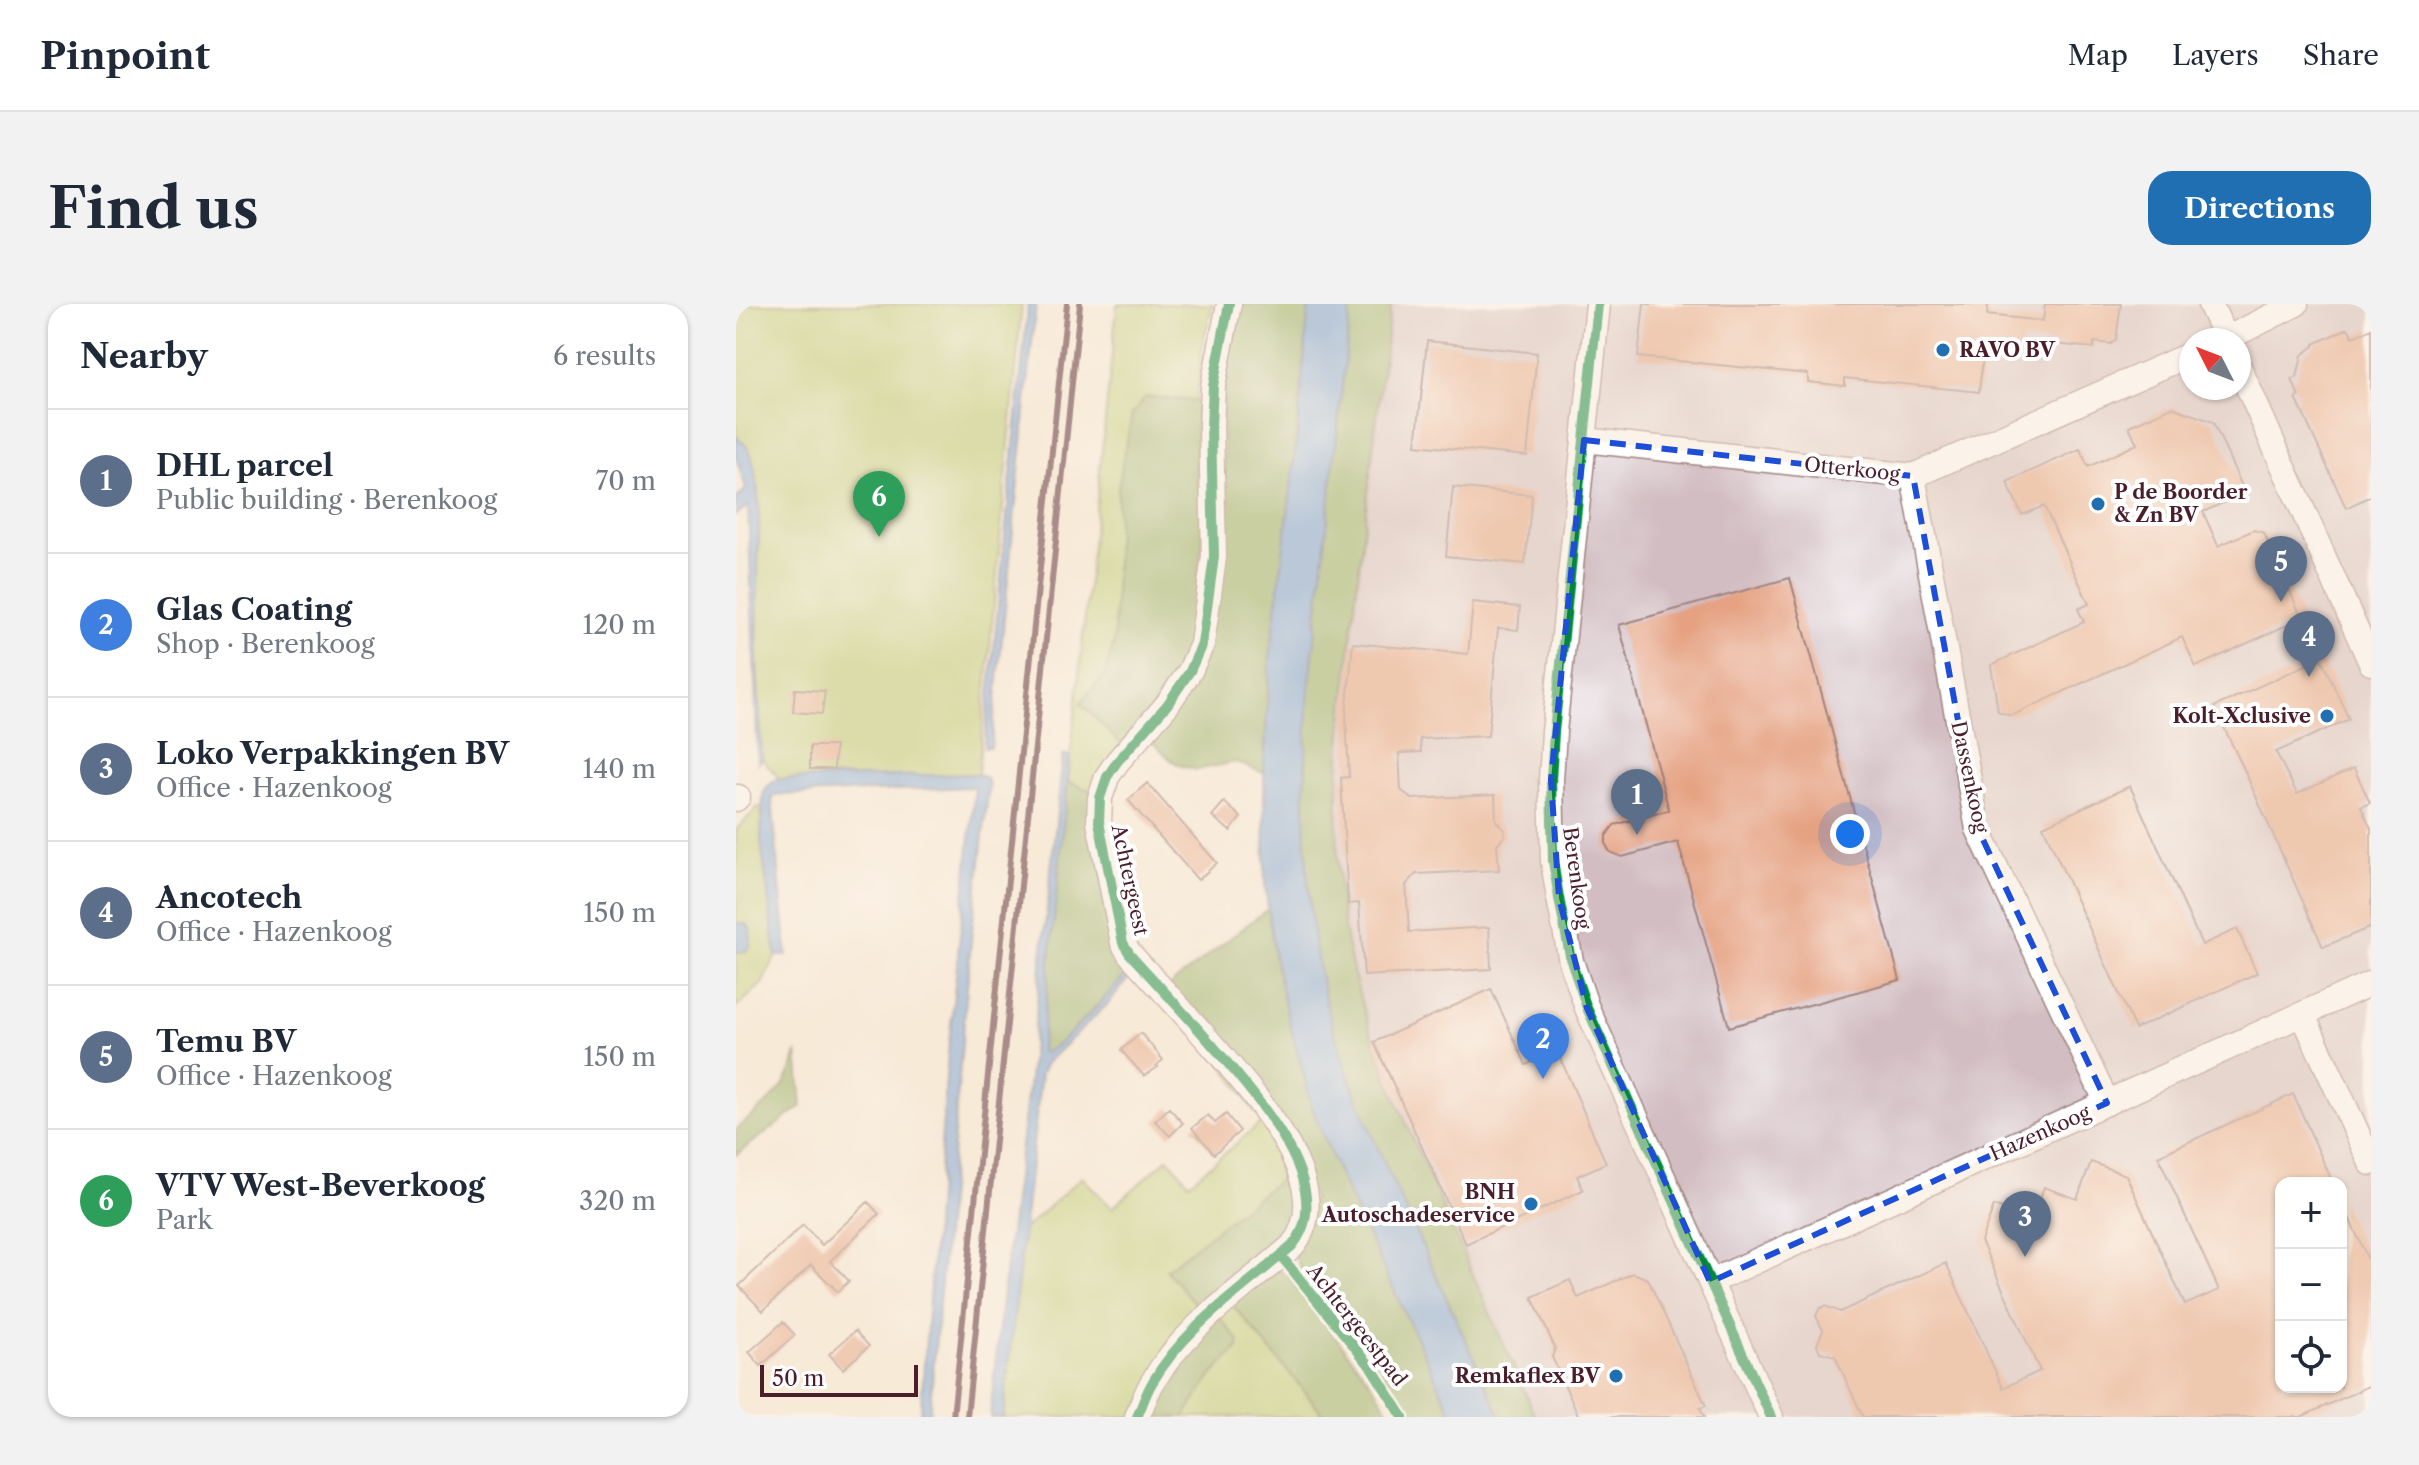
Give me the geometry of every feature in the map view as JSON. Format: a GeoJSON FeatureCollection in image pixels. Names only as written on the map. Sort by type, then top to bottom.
{"type":"FeatureCollection","features":[{"type":"Feature","properties":{"kind":"street","name":"Achtergeest"},"geometry":{"type":"LineString","coordinates":[[1137,1417],[1151,1384],[1179,1344],[1292,1246],[1300,1237],[1307,1211],[1295,1157],[1264,1106],[1123,943],[1099,822],[1100,798],[1107,777],[1167,705],[1190,671],[1202,644],[1214,557],[1213,386],[1229,304]]}},
{"type":"Feature","properties":{"kind":"street","name":"Berenkoog"},"geometry":{"type":"LineString","coordinates":[[1598,304],[1554,732],[1551,780],[1553,861],[1571,961],[1587,1008],[1771,1417]]}},
{"type":"Feature","properties":{"kind":"street"},"geometry":{"type":"LineString","coordinates":[[2210,304],[2221,328]]}},
{"type":"Feature","properties":{"kind":"street"},"geometry":{"type":"LineString","coordinates":[[2249,328],[2296,304]]}},
{"type":"Feature","properties":{"kind":"street","name":"Otterkoog"},"geometry":{"type":"LineString","coordinates":[[1584,440],[1913,476],[2179,359]]}},
{"type":"Feature","properties":{"kind":"street"},"geometry":{"type":"LineString","coordinates":[[2251,394],[2371,663]]}},
{"type":"Feature","properties":{"kind":"street","name":"Dassenkoog"},"geometry":{"type":"LineString","coordinates":[[1913,476],[1978,829],[2107,1103]]}},
{"type":"Feature","properties":{"kind":"street","name":"Hazenkoog"},"geometry":{"type":"LineString","coordinates":[[1710,1282],[2371,983]]}},
{"type":"Feature","properties":{"kind":"street"},"geometry":{"type":"LineString","coordinates":[[2303,1015],[2371,1163]]}},
{"type":"Feature","properties":{"kind":"highlighted area"},"geometry":{"type":"Polygon","coordinates":[[[1584,440],[1913,476],[1978,829],[2107,1103],[1710,1282],[1587,1008],[1559,898],[1551,780],[1584,440]]]}},
{"type":"Feature","properties":{"kind":"shaded area"},"geometry":{"type":"Polygon","coordinates":[[[1328,304],[2371,304],[2371,1417],[1479,1417],[1327,1076],[1328,304]]]}},
{"type":"Feature","properties":{"kind":"green space"},"geometry":{"type":"Polygon","coordinates":[[[736,304],[1022,304],[978,774],[780,779],[762,759],[757,662],[759,508],[756,473],[749,449],[736,436],[736,304]]]}},
{"type":"Feature","properties":{"kind":"green space"},"geometry":{"type":"Polygon","coordinates":[[[1117,304],[1213,304],[1203,343],[1196,401],[1146,397],[1118,488],[1114,642],[1105,675],[1096,686],[1123,746],[1094,792],[1068,782],[1117,304]]]}},
{"type":"Feature","properties":{"kind":"green space"},"geometry":{"type":"Polygon","coordinates":[[[1239,304],[1309,304],[1296,448],[1270,660],[1264,773],[1235,762],[1197,770],[1182,766],[1172,761],[1149,739],[1218,603],[1226,512],[1222,422],[1226,353],[1239,304]]]}},
{"type":"Feature","properties":{"kind":"green space"},"geometry":{"type":"Polygon","coordinates":[[[1351,304],[1391,304],[1353,622],[1340,763],[1338,869],[1347,943],[1366,1018],[1392,1090],[1536,1417],[1501,1417],[1369,1128],[1335,1034],[1313,934],[1305,797],[1309,692],[1351,304]]]}},
{"type":"Feature","properties":{"kind":"green space"},"geometry":{"type":"Polygon","coordinates":[[[1146,397],[1196,401],[1196,463],[1203,537],[1193,626],[1184,661],[1162,697],[1123,746],[1080,703],[1105,675],[1114,642],[1118,488],[1132,414],[1146,397]]]}},
{"type":"Feature","properties":{"kind":"green space"},"geometry":{"type":"Polygon","coordinates":[[[1068,782],[1094,792],[1134,968],[1058,1045],[1044,1054],[1040,1050],[1068,782]]]}},
{"type":"Feature","properties":{"kind":"green space"},"geometry":{"type":"Polygon","coordinates":[[[758,807],[762,807],[761,842],[776,956],[762,984],[736,1008],[736,953],[746,951],[751,944],[749,925],[736,923],[736,830],[758,807]]]}},
{"type":"Feature","properties":{"kind":"green space"},"geometry":{"type":"Polygon","coordinates":[[[1270,907],[1274,955],[1315,1116],[1338,1172],[1454,1417],[1413,1417],[1368,1349],[1300,1268],[1295,1256],[1313,1197],[1169,986],[1270,907]]]}},
{"type":"Feature","properties":{"kind":"green space"},"geometry":{"type":"Polygon","coordinates":[[[797,1051],[802,1106],[736,1155],[736,1130],[782,1087],[797,1051]]]}},
{"type":"Feature","properties":{"kind":"green space"},"geometry":{"type":"Polygon","coordinates":[[[1262,1122],[1291,1167],[1297,1202],[1279,1180],[1167,1270],[1203,1313],[1131,1417],[1003,1417],[1024,1229],[1082,1177],[1112,1208],[1168,1158],[1189,1183],[1262,1122]]]}},
{"type":"Feature","properties":{"kind":"green space"},"geometry":{"type":"Polygon","coordinates":[[[1279,1180],[1297,1202],[1298,1224],[1203,1313],[1166,1270],[1279,1180]]]}},
{"type":"Feature","properties":{"kind":"green space"},"geometry":{"type":"Polygon","coordinates":[[[1279,1270],[1290,1278],[1376,1389],[1392,1417],[1326,1417],[1231,1303],[1279,1270]]]}},
{"type":"Feature","properties":{"kind":"green space"},"geometry":{"type":"Polygon","coordinates":[[[1231,1303],[1326,1417],[1184,1417],[1211,1376],[1238,1348],[1218,1316],[1231,1303]]]}},
{"type":"Feature","properties":{"kind":"green space"},"geometry":{"type":"Polygon","coordinates":[[[1218,1316],[1239,1341],[1238,1348],[1211,1376],[1184,1417],[1143,1417],[1155,1388],[1218,1316]]]}},
{"type":"Feature","properties":{"kind":"water"},"geometry":{"type":"Polygon","coordinates":[[[1028,304],[1036,304],[991,748],[984,748],[1028,304]]]}},
{"type":"Feature","properties":{"kind":"water"},"geometry":{"type":"Polygon","coordinates":[[[1309,304],[1351,304],[1307,728],[1307,865],[1319,970],[1345,1066],[1369,1128],[1501,1417],[1454,1417],[1338,1172],[1315,1116],[1274,955],[1265,885],[1264,773],[1270,660],[1296,448],[1309,304]]]}},
{"type":"Feature","properties":{"kind":"water"},"geometry":{"type":"Polygon","coordinates":[[[736,436],[749,449],[756,473],[759,508],[757,662],[762,759],[758,764],[748,506],[736,515],[736,499],[746,489],[736,457],[736,436]]]}},
{"type":"Feature","properties":{"kind":"water"},"geometry":{"type":"Polygon","coordinates":[[[1063,755],[1070,755],[1041,1052],[1064,1039],[1128,972],[1131,975],[1108,1004],[1046,1063],[1041,1073],[1003,1417],[990,1417],[1029,1080],[1063,755]]]}},
{"type":"Feature","properties":{"kind":"water"},"geometry":{"type":"Polygon","coordinates":[[[978,774],[987,779],[989,785],[972,931],[929,1417],[920,1417],[948,1053],[975,787],[775,795],[772,800],[787,955],[776,956],[761,842],[763,795],[776,779],[978,774]]]}},
{"type":"Feature","properties":{"kind":"water"},"geometry":{"type":"Polygon","coordinates":[[[736,923],[750,928],[751,944],[746,951],[736,953],[736,923]]]}},
{"type":"Feature","properties":{"kind":"building"},"geometry":{"type":"Polygon","coordinates":[[[1644,304],[1988,304],[1987,315],[2043,321],[2045,304],[2121,304],[2116,340],[2111,344],[2094,342],[2094,348],[2023,341],[2022,351],[1984,347],[1979,392],[1845,378],[1845,386],[1808,382],[1808,374],[1638,357],[1644,304]]]}},
{"type":"Feature","properties":{"kind":"building"},"geometry":{"type":"Polygon","coordinates":[[[2348,328],[2353,337],[2371,329],[2371,496],[2346,508],[2296,398],[2299,397],[2292,379],[2297,378],[2302,355],[2314,344],[2348,328]]]}},
{"type":"Feature","properties":{"kind":"building"},"geometry":{"type":"Polygon","coordinates":[[[1427,341],[1537,353],[1527,456],[1416,445],[1427,341]]]}},
{"type":"Feature","properties":{"kind":"building"},"geometry":{"type":"Polygon","coordinates":[[[2172,407],[2213,422],[2245,493],[2203,512],[2218,546],[2254,530],[2264,533],[2268,542],[2265,550],[2279,581],[2284,578],[2302,618],[2196,667],[2182,637],[2011,716],[1998,711],[1991,665],[2084,622],[2078,609],[2089,604],[2044,506],[2022,515],[2007,482],[2080,449],[2088,467],[2137,444],[2129,426],[2172,407]]]}},
{"type":"Feature","properties":{"kind":"building"},"geometry":{"type":"Polygon","coordinates":[[[1453,487],[1532,495],[1525,564],[1446,556],[1453,487]]]}},
{"type":"Feature","properties":{"kind":"building"},"geometry":{"type":"Polygon","coordinates":[[[1790,578],[1900,980],[1729,1027],[1678,842],[1622,857],[1610,852],[1606,845],[1606,836],[1614,825],[1669,810],[1619,625],[1790,578]]]}},
{"type":"Feature","properties":{"kind":"building"},"geometry":{"type":"Polygon","coordinates":[[[1473,602],[1520,607],[1518,630],[1498,628],[1488,736],[1420,739],[1421,752],[1399,753],[1401,790],[1412,799],[1495,795],[1496,821],[1504,829],[1505,836],[1497,844],[1499,870],[1416,874],[1406,885],[1409,932],[1489,927],[1491,969],[1364,976],[1359,903],[1348,904],[1341,778],[1349,777],[1346,716],[1353,643],[1468,654],[1473,602]]]}},
{"type":"Feature","properties":{"kind":"building"},"geometry":{"type":"Polygon","coordinates":[[[2321,658],[2349,719],[2276,752],[2297,794],[2354,768],[2370,803],[2361,807],[2371,829],[2371,927],[2323,947],[2214,707],[2321,658]]]}},
{"type":"Feature","properties":{"kind":"building"},"geometry":{"type":"Polygon","coordinates":[[[795,689],[825,691],[822,714],[793,712],[795,689]]]}},
{"type":"Feature","properties":{"kind":"building"},"geometry":{"type":"Polygon","coordinates":[[[810,746],[835,746],[834,769],[810,769],[810,746]]]}},
{"type":"Feature","properties":{"kind":"building"},"geometry":{"type":"Polygon","coordinates":[[[1147,783],[1217,863],[1198,880],[1128,800],[1147,783]]]}},
{"type":"Feature","properties":{"kind":"building"},"geometry":{"type":"Polygon","coordinates":[[[2130,786],[2202,945],[2237,929],[2257,973],[2135,1029],[2043,826],[2130,786]]]}},
{"type":"Feature","properties":{"kind":"building"},"geometry":{"type":"Polygon","coordinates":[[[1224,802],[1241,817],[1230,831],[1212,816],[1224,802]]]}},
{"type":"Feature","properties":{"kind":"building"},"geometry":{"type":"Polygon","coordinates":[[[1491,989],[1526,1065],[1552,1053],[1559,1055],[1606,1163],[1577,1176],[1583,1190],[1466,1244],[1374,1042],[1491,989]]]}},
{"type":"Feature","properties":{"kind":"building"},"geometry":{"type":"Polygon","coordinates":[[[1141,1033],[1163,1060],[1144,1076],[1121,1050],[1141,1033]]]}},
{"type":"Feature","properties":{"kind":"building"},"geometry":{"type":"Polygon","coordinates":[[[2293,1094],[2330,1177],[2275,1177],[2275,1393],[2347,1393],[2347,1213],[2371,1266],[2371,1385],[2301,1417],[1863,1417],[1835,1356],[1820,1352],[1817,1345],[1823,1330],[1816,1316],[1819,1309],[1825,1306],[1840,1312],[1946,1263],[2003,1388],[2040,1371],[1981,1241],[1994,1206],[2032,1220],[2044,1187],[2077,1199],[2091,1162],[2126,1175],[2185,1305],[2219,1290],[2158,1156],[2293,1094]]]}},
{"type":"Feature","properties":{"kind":"building"},"geometry":{"type":"Polygon","coordinates":[[[1169,1108],[1183,1123],[1170,1136],[1155,1121],[1169,1108]]]}},
{"type":"Feature","properties":{"kind":"building"},"geometry":{"type":"Polygon","coordinates":[[[1226,1114],[1240,1131],[1214,1154],[1192,1128],[1208,1115],[1215,1123],[1226,1114]]]}},
{"type":"Feature","properties":{"kind":"building"},"geometry":{"type":"Polygon","coordinates":[[[868,1202],[879,1214],[830,1261],[849,1281],[838,1292],[811,1265],[763,1311],[739,1286],[803,1225],[822,1245],[868,1202]]]}},
{"type":"Feature","properties":{"kind":"building"},"geometry":{"type":"Polygon","coordinates":[[[1633,1273],[1648,1279],[1706,1406],[1700,1408],[1704,1417],[1579,1417],[1552,1357],[1555,1348],[1532,1297],[1570,1280],[1578,1298],[1633,1273]]]}},
{"type":"Feature","properties":{"kind":"building"},"geometry":{"type":"Polygon","coordinates":[[[783,1322],[795,1335],[761,1366],[749,1352],[783,1322]]]}},
{"type":"Feature","properties":{"kind":"building"},"geometry":{"type":"Polygon","coordinates":[[[855,1331],[869,1346],[843,1369],[829,1354],[855,1331]]]}},
{"type":"Feature","properties":{"kind":"railway"},"geometry":{"type":"LineString","coordinates":[[953,1417],[1067,304]]}},
{"type":"Feature","properties":{"kind":"railway"},"geometry":{"type":"LineString","coordinates":[[967,1417],[1080,304]]}},
{"type":"Feature","properties":{"kind":"cycle path"},"geometry":{"type":"LineString","coordinates":[[1137,1417],[1152,1383],[1181,1344],[1216,1309],[1292,1246],[1304,1223],[1306,1198],[1300,1172],[1288,1145],[1253,1094],[1123,943],[1099,822],[1100,798],[1107,777],[1167,705],[1190,671],[1202,644],[1214,557],[1213,386],[1229,304]]}},
{"type":"Feature","properties":{"kind":"cycle path"},"geometry":{"type":"LineString","coordinates":[[1598,304],[1554,732],[1551,780],[1553,861],[1571,961],[1587,1008],[1771,1417]]}},
{"type":"Feature","properties":{"kind":"cycle path","name":"Achtergeestpad"},"geometry":{"type":"LineString","coordinates":[[1281,1256],[1371,1367],[1403,1417]]}},
{"type":"Feature","properties":{"kind":"place","name":"RAVO BV"},"geometry":{"type":"Point","coordinates":[1943,350]}},
{"type":"Feature","properties":{"kind":"place","name":"P de Boorder & Zn BV"},"geometry":{"type":"Point","coordinates":[2098,504]}},
{"type":"Feature","properties":{"kind":"place","name":"VTV West-Beverkoog"},"geometry":{"type":"Point","coordinates":[879,537]}},
{"type":"Feature","properties":{"kind":"place","name":"Temu BV"},"geometry":{"type":"Point","coordinates":[2281,602]}},
{"type":"Feature","properties":{"kind":"place","name":"Ancotech"},"geometry":{"type":"Point","coordinates":[2309,677]}},
{"type":"Feature","properties":{"kind":"place","name":"Kolt-Xclusive"},"geometry":{"type":"Point","coordinates":[2327,716]}},
{"type":"Feature","properties":{"kind":"place","name":"DHL parcel"},"geometry":{"type":"Point","coordinates":[1637,835]}},
{"type":"Feature","properties":{"kind":"place","name":"Glas Coating"},"geometry":{"type":"Point","coordinates":[1543,1079]}},
{"type":"Feature","properties":{"kind":"place","name":"BNH Autoschadeservice"},"geometry":{"type":"Point","coordinates":[1531,1204]}},
{"type":"Feature","properties":{"kind":"place","name":"Loko Verpakkingen BV"},"geometry":{"type":"Point","coordinates":[2025,1257]}},
{"type":"Feature","properties":{"kind":"place","name":"Remkaflex BV"},"geometry":{"type":"Point","coordinates":[1616,1376]}}]}
